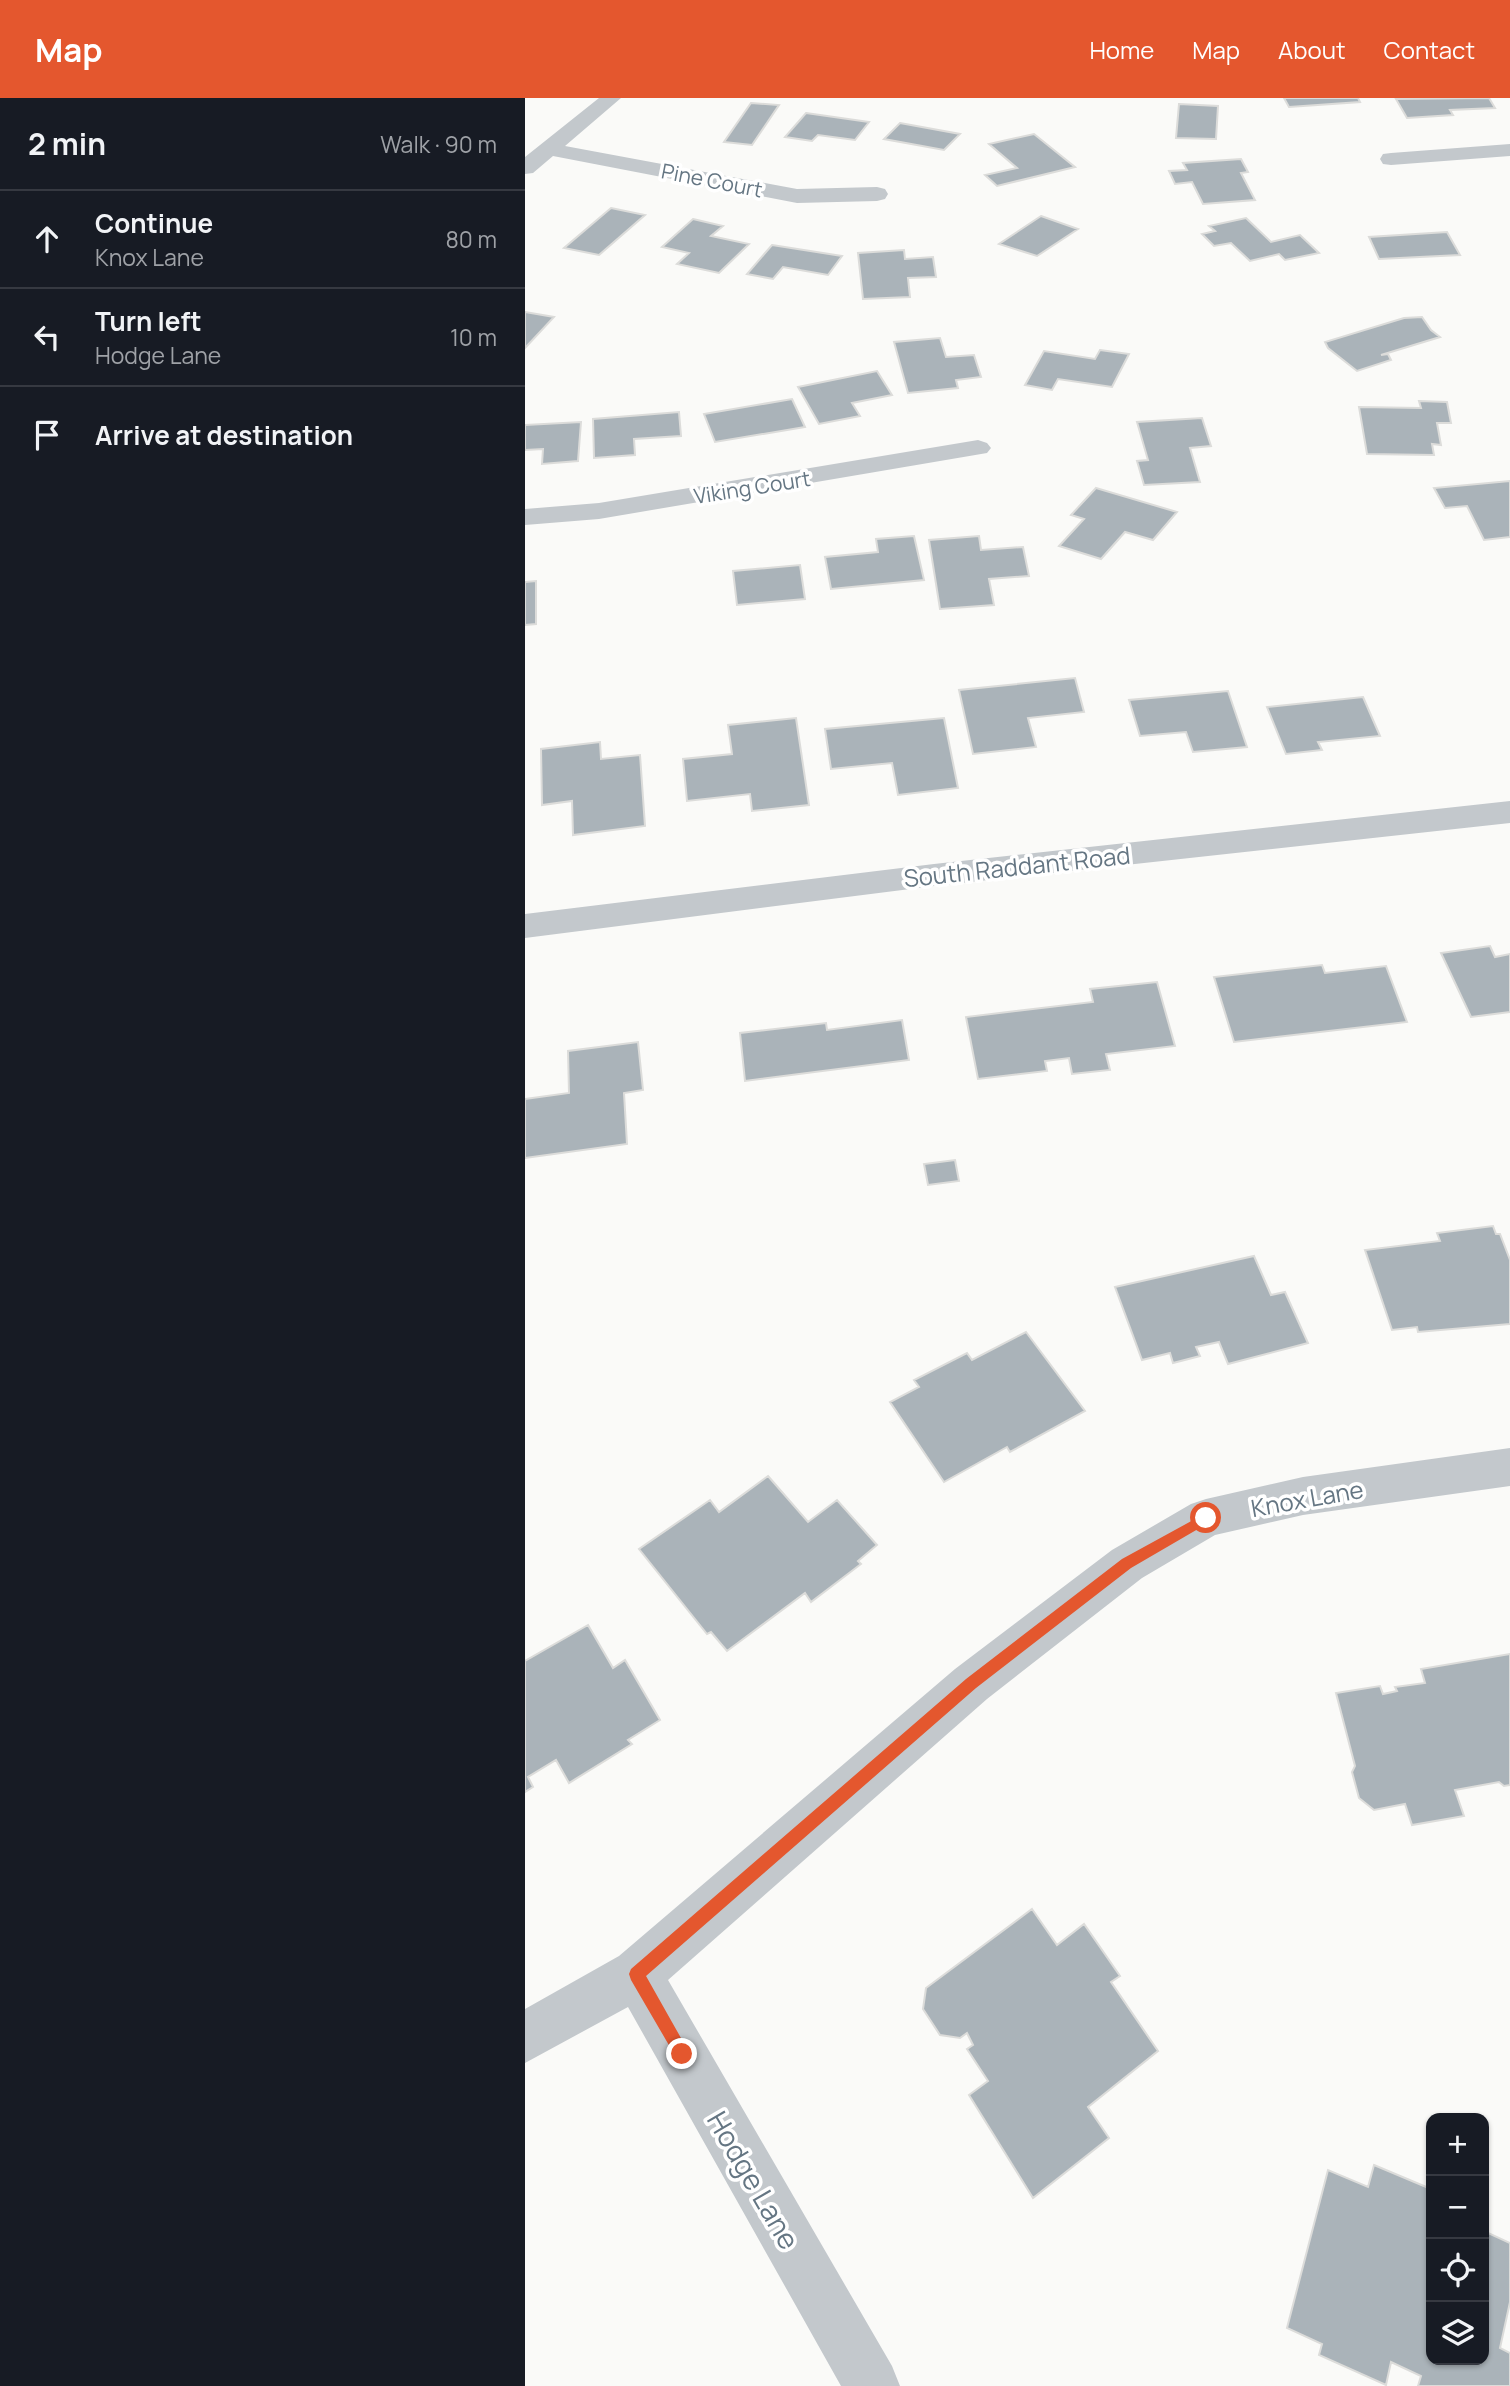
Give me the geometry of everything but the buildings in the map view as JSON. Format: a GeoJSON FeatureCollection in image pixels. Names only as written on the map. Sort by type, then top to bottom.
{"type":"FeatureCollection","features":[{"type":"Feature","properties":{"kind":"street"},"geometry":{"type":"LineString","coordinates":[[525,168],[611,98]]}},
{"type":"Feature","properties":{"kind":"street","name":"Pine Court"},"geometry":{"type":"LineString","coordinates":[[549,149],[797,196],[877,194]]}},
{"type":"Feature","properties":{"kind":"street"},"geometry":{"type":"LineString","coordinates":[[1391,159],[1510,150]]}},
{"type":"Feature","properties":{"kind":"street","name":"Viking Court"},"geometry":{"type":"LineString","coordinates":[[525,517],[599,511],[978,448]]}},
{"type":"Feature","properties":{"kind":"street","name":"South Raddant Road"},"geometry":{"type":"LineString","coordinates":[[525,926],[934,875],[1510,812]]}},
{"type":"Feature","properties":{"kind":"street","name":"Knox Lane"},"geometry":{"type":"LineString","coordinates":[[525,2037],[637,1974],[971,1684],[1127,1564],[1206,1518],[1303,1496],[1510,1467]]}},
{"type":"Feature","properties":{"kind":"street","name":"Hodge Lane"},"geometry":{"type":"LineString","coordinates":[[637,1974],[872,2386]]}},
{"type":"Feature","properties":{"kind":"route"},"geometry":{"type":"LineString","coordinates":[[682,2054],[637,1974],[971,1684],[1127,1564],[1206,1518]]}}]}
